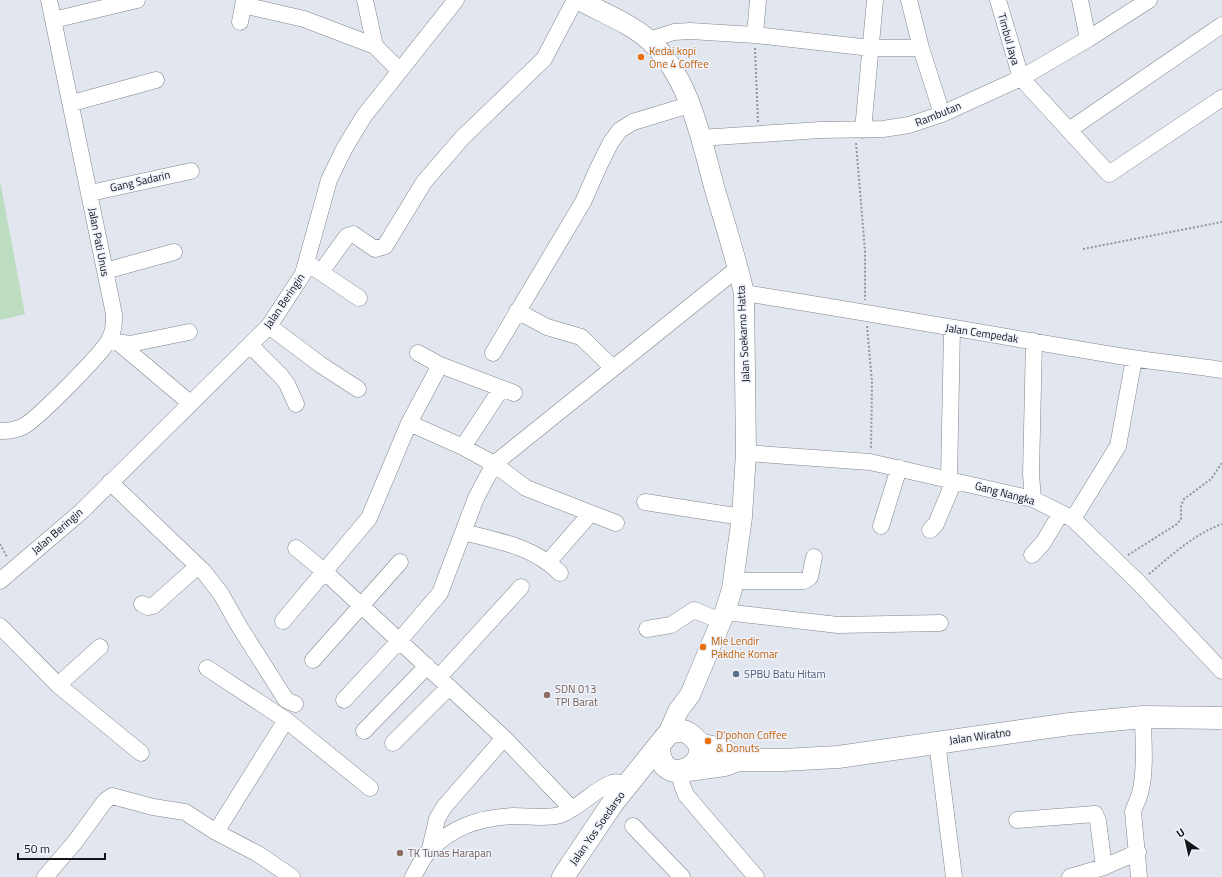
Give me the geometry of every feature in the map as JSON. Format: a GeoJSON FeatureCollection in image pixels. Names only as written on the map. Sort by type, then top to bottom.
{"type":"FeatureCollection","features":[{"type":"Feature","properties":{"kind":"highway","name":"Jalan Wiratno"},"geometry":{"type":"LineString","coordinates":[[681,771],[725,765],[739,760],[783,760],[838,757],[1070,724],[1143,717],[1222,718]]}},
{"type":"Feature","properties":{"kind":"highway"},"geometry":{"type":"LineString","coordinates":[[678,739],[724,750],[739,760]]}},
{"type":"Feature","properties":{"kind":"highway"},"geometry":{"type":"LineString","coordinates":[[678,739],[700,750],[696,762],[681,771],[668,768],[662,762],[659,755],[678,739]]}},
{"type":"Feature","properties":{"kind":"highway","name":"Jalan Yos Soedarso"},"geometry":{"type":"LineString","coordinates":[[563,877],[600,820],[629,783],[678,739]]}},
{"type":"Feature","properties":{"kind":"highway","name":"Jalan Yos Soedarso"},"geometry":{"type":"LineString","coordinates":[[629,783],[681,771]]}},
{"type":"Feature","properties":{"kind":"main road","name":"Jalan Soekarno Hatta"},"geometry":{"type":"LineString","coordinates":[[579,0],[601,5],[636,30],[649,40],[672,67],[689,104],[700,138],[744,293],[746,453],[742,517],[734,581],[723,616],[690,696],[678,711],[678,739]]}},
{"type":"Feature","properties":{"kind":"street","name":"Jalan Pati Unus"},"geometry":{"type":"LineString","coordinates":[[49,0],[90,193],[115,326],[115,342]]}},
{"type":"Feature","properties":{"kind":"street"},"geometry":{"type":"LineString","coordinates":[[53,20],[138,0]]}},
{"type":"Feature","properties":{"kind":"street"},"geometry":{"type":"LineString","coordinates":[[365,0],[375,46]]}},
{"type":"Feature","properties":{"kind":"street","name":"Jalan Beringin"},"geometry":{"type":"LineString","coordinates":[[0,581],[82,511],[269,326],[303,274],[329,180],[344,149],[364,116],[456,0]]}},
{"type":"Feature","properties":{"kind":"street"},"geometry":{"type":"LineString","coordinates":[[321,272],[347,236],[353,234],[375,249],[385,246],[424,182],[462,138],[544,59],[575,0]]}},
{"type":"Feature","properties":{"kind":"street"},"geometry":{"type":"LineString","coordinates":[[755,35],[758,0]]}},
{"type":"Feature","properties":{"kind":"street"},"geometry":{"type":"LineString","coordinates":[[859,130],[871,48],[875,0]]}},
{"type":"Feature","properties":{"kind":"street"},"geometry":{"type":"LineString","coordinates":[[909,0],[921,48],[942,114]]}},
{"type":"Feature","properties":{"kind":"street","name":"Timbul Jaya"},"geometry":{"type":"LineString","coordinates":[[998,0],[1021,78]]}},
{"type":"Feature","properties":{"kind":"street"},"geometry":{"type":"LineString","coordinates":[[1080,0],[1088,39]]}},
{"type":"Feature","properties":{"kind":"street","name":"Rambutan"},"geometry":{"type":"LineString","coordinates":[[700,138],[758,133],[859,130],[909,125],[942,114],[1021,78],[1088,39],[1149,0]]}},
{"type":"Feature","properties":{"kind":"street"},"geometry":{"type":"LineString","coordinates":[[240,22],[244,3],[304,19],[375,46],[400,71]]}},
{"type":"Feature","properties":{"kind":"street"},"geometry":{"type":"LineString","coordinates":[[1069,130],[1222,25]]}},
{"type":"Feature","properties":{"kind":"street"},"geometry":{"type":"LineString","coordinates":[[649,40],[674,32],[690,31],[755,35],[871,48],[921,48]]}},
{"type":"Feature","properties":{"kind":"street"},"geometry":{"type":"LineString","coordinates":[[1021,78],[1109,174],[1222,98]]}},
{"type":"Feature","properties":{"kind":"street"},"geometry":{"type":"LineString","coordinates":[[72,103],[156,80]]}},
{"type":"Feature","properties":{"kind":"street"},"geometry":{"type":"LineString","coordinates":[[493,353],[583,202],[608,148],[620,130],[633,122],[689,104]]}},
{"type":"Feature","properties":{"kind":"street","name":"Gang Sadarin"},"geometry":{"type":"LineString","coordinates":[[90,193],[191,171]]}},
{"type":"Feature","properties":{"kind":"street"},"geometry":{"type":"LineString","coordinates":[[105,271],[174,252]]}},
{"type":"Feature","properties":{"kind":"street"},"geometry":{"type":"LineString","coordinates":[[306,263],[359,298]]}},
{"type":"Feature","properties":{"kind":"street"},"geometry":{"type":"LineString","coordinates":[[344,700],[399,641],[440,593],[476,498],[494,464],[738,268]]}},
{"type":"Feature","properties":{"kind":"street","name":"Jalan Cempedak"},"geometry":{"type":"LineString","coordinates":[[744,293],[865,312],[952,329],[1034,341],[1134,359],[1222,370]]}},
{"type":"Feature","properties":{"kind":"street"},"geometry":{"type":"LineString","coordinates":[[518,311],[547,327],[581,338],[613,368]]}},
{"type":"Feature","properties":{"kind":"street"},"geometry":{"type":"LineString","coordinates":[[269,326],[321,365],[358,389]]}},
{"type":"Feature","properties":{"kind":"street"},"geometry":{"type":"LineString","coordinates":[[930,530],[936,524],[951,480],[952,329]]}},
{"type":"Feature","properties":{"kind":"street"},"geometry":{"type":"LineString","coordinates":[[115,342],[130,344],[189,332]]}},
{"type":"Feature","properties":{"kind":"street"},"geometry":{"type":"LineString","coordinates":[[1033,499],[1031,474],[1034,341]]}},
{"type":"Feature","properties":{"kind":"street"},"geometry":{"type":"LineString","coordinates":[[115,342],[190,403]]}},
{"type":"Feature","properties":{"kind":"street"},"geometry":{"type":"LineString","coordinates":[[0,431],[24,426],[42,413],[115,342]]}},
{"type":"Feature","properties":{"kind":"street"},"geometry":{"type":"LineString","coordinates":[[250,345],[281,376],[287,384],[296,404]]}},
{"type":"Feature","properties":{"kind":"street"},"geometry":{"type":"LineString","coordinates":[[418,353],[440,365],[507,391],[463,447]]}},
{"type":"Feature","properties":{"kind":"street"},"geometry":{"type":"LineString","coordinates":[[1032,555],[1067,516],[1118,446],[1134,359]]}},
{"type":"Feature","properties":{"kind":"street"},"geometry":{"type":"LineString","coordinates":[[283,621],[369,518],[409,423],[440,365]]}},
{"type":"Feature","properties":{"kind":"street"},"geometry":{"type":"LineString","coordinates":[[409,423],[463,447],[494,464],[526,488],[616,523]]}},
{"type":"Feature","properties":{"kind":"street","name":"Gang Nangka"},"geometry":{"type":"LineString","coordinates":[[746,453],[870,462],[1033,499],[1067,516],[1138,582],[1222,671]]}},
{"type":"Feature","properties":{"kind":"street"},"geometry":{"type":"LineString","coordinates":[[881,526],[899,468]]}},
{"type":"Feature","properties":{"kind":"street"},"geometry":{"type":"LineString","coordinates":[[110,482],[198,566],[221,594],[238,626],[286,700],[295,704]]}},
{"type":"Feature","properties":{"kind":"street"},"geometry":{"type":"LineString","coordinates":[[645,502],[742,517]]}},
{"type":"Feature","properties":{"kind":"street"},"geometry":{"type":"LineString","coordinates":[[548,561],[590,513]]}},
{"type":"Feature","properties":{"kind":"street"},"geometry":{"type":"LineString","coordinates":[[463,532],[522,547],[548,561],[560,572]]}},
{"type":"Feature","properties":{"kind":"street"},"geometry":{"type":"LineString","coordinates":[[296,548],[325,572],[504,738],[572,809]]}},
{"type":"Feature","properties":{"kind":"street"},"geometry":{"type":"LineString","coordinates":[[734,581],[804,581],[810,577],[814,557]]}},
{"type":"Feature","properties":{"kind":"street"},"geometry":{"type":"LineString","coordinates":[[313,660],[360,605],[400,562]]}},
{"type":"Feature","properties":{"kind":"street"},"geometry":{"type":"LineString","coordinates":[[142,604],[148,607],[153,606],[198,566]]}},
{"type":"Feature","properties":{"kind":"street"},"geometry":{"type":"LineString","coordinates":[[392,743],[521,588]]}},
{"type":"Feature","properties":{"kind":"street"},"geometry":{"type":"LineString","coordinates":[[647,629],[671,625],[694,610],[723,616],[838,625],[940,623]]}},
{"type":"Feature","properties":{"kind":"street"},"geometry":{"type":"LineString","coordinates":[[0,626],[58,685],[141,753]]}},
{"type":"Feature","properties":{"kind":"street"},"geometry":{"type":"LineString","coordinates":[[58,685],[100,647]]}},
{"type":"Feature","properties":{"kind":"street"},"geometry":{"type":"LineString","coordinates":[[364,731],[427,666]]}},
{"type":"Feature","properties":{"kind":"street"},"geometry":{"type":"LineString","coordinates":[[207,668],[286,720],[370,788]]}},
{"type":"Feature","properties":{"kind":"street"},"geometry":{"type":"LineString","coordinates":[[1139,877],[1138,852],[1133,812],[1135,802],[1141,790],[1143,717]]}},
{"type":"Feature","properties":{"kind":"street"},"geometry":{"type":"LineString","coordinates":[[216,832],[286,720]]}},
{"type":"Feature","properties":{"kind":"street"},"geometry":{"type":"LineString","coordinates":[[413,877],[430,849],[436,823],[444,807],[504,738]]}},
{"type":"Feature","properties":{"kind":"street"},"geometry":{"type":"LineString","coordinates":[[937,742],[954,877]]}},
{"type":"Feature","properties":{"kind":"street"},"geometry":{"type":"LineString","coordinates":[[681,771],[682,785],[686,795],[756,877]]}},
{"type":"Feature","properties":{"kind":"street"},"geometry":{"type":"LineString","coordinates":[[430,849],[449,834],[467,824],[513,816],[560,815],[612,783],[629,783]]}},
{"type":"Feature","properties":{"kind":"street"},"geometry":{"type":"LineString","coordinates":[[45,877],[75,842],[105,801],[112,796],[153,807],[185,812],[216,832],[258,854],[292,877]]}},
{"type":"Feature","properties":{"kind":"street"},"geometry":{"type":"LineString","coordinates":[[1017,820],[1095,814],[1098,821],[1104,867]]}},
{"type":"Feature","properties":{"kind":"street"},"geometry":{"type":"LineString","coordinates":[[633,826],[682,877]]}},
{"type":"Feature","properties":{"kind":"street"},"geometry":{"type":"LineString","coordinates":[[1070,877],[1104,867],[1138,852]]}},
{"type":"Feature","properties":{"kind":"path"},"geometry":{"type":"LineString","coordinates":[[755,35],[758,133]]}},
{"type":"Feature","properties":{"kind":"path"},"geometry":{"type":"LineString","coordinates":[[859,130],[865,312],[872,382],[870,462]]}},
{"type":"Feature","properties":{"kind":"path"},"geometry":{"type":"LineString","coordinates":[[1083,249],[1222,222]]}},
{"type":"Feature","properties":{"kind":"path"},"geometry":{"type":"LineString","coordinates":[[1117,562],[1177,524],[1181,519],[1180,506],[1184,499],[1211,478],[1222,463]]}},
{"type":"Feature","properties":{"kind":"path"},"geometry":{"type":"LineString","coordinates":[[1138,582],[1190,541],[1209,528],[1222,524]]}},
{"type":"Feature","properties":{"kind":"green space"},"geometry":{"type":"Polygon","coordinates":[[[0,181],[25,314],[0,320],[0,181]]]}},
{"type":"Feature","properties":{"kind":"place","name":"Kedai kopi One 4 Coffee"},"geometry":{"type":"Point","coordinates":[641,57]}},
{"type":"Feature","properties":{"kind":"place","name":"Mie Lendir Pakdhe Komar"},"geometry":{"type":"Point","coordinates":[703,647]}},
{"type":"Feature","properties":{"kind":"place","name":"SPBU Batu Hitam"},"geometry":{"type":"Point","coordinates":[736,674]}},
{"type":"Feature","properties":{"kind":"place","name":"SDN 013 TPI Barat"},"geometry":{"type":"Point","coordinates":[547,695]}},
{"type":"Feature","properties":{"kind":"place","name":"D'pohon Coffee & Donuts"},"geometry":{"type":"Point","coordinates":[708,741]}},
{"type":"Feature","properties":{"kind":"place","name":"TK Tunas Harapan"},"geometry":{"type":"Point","coordinates":[400,853]}}]}
